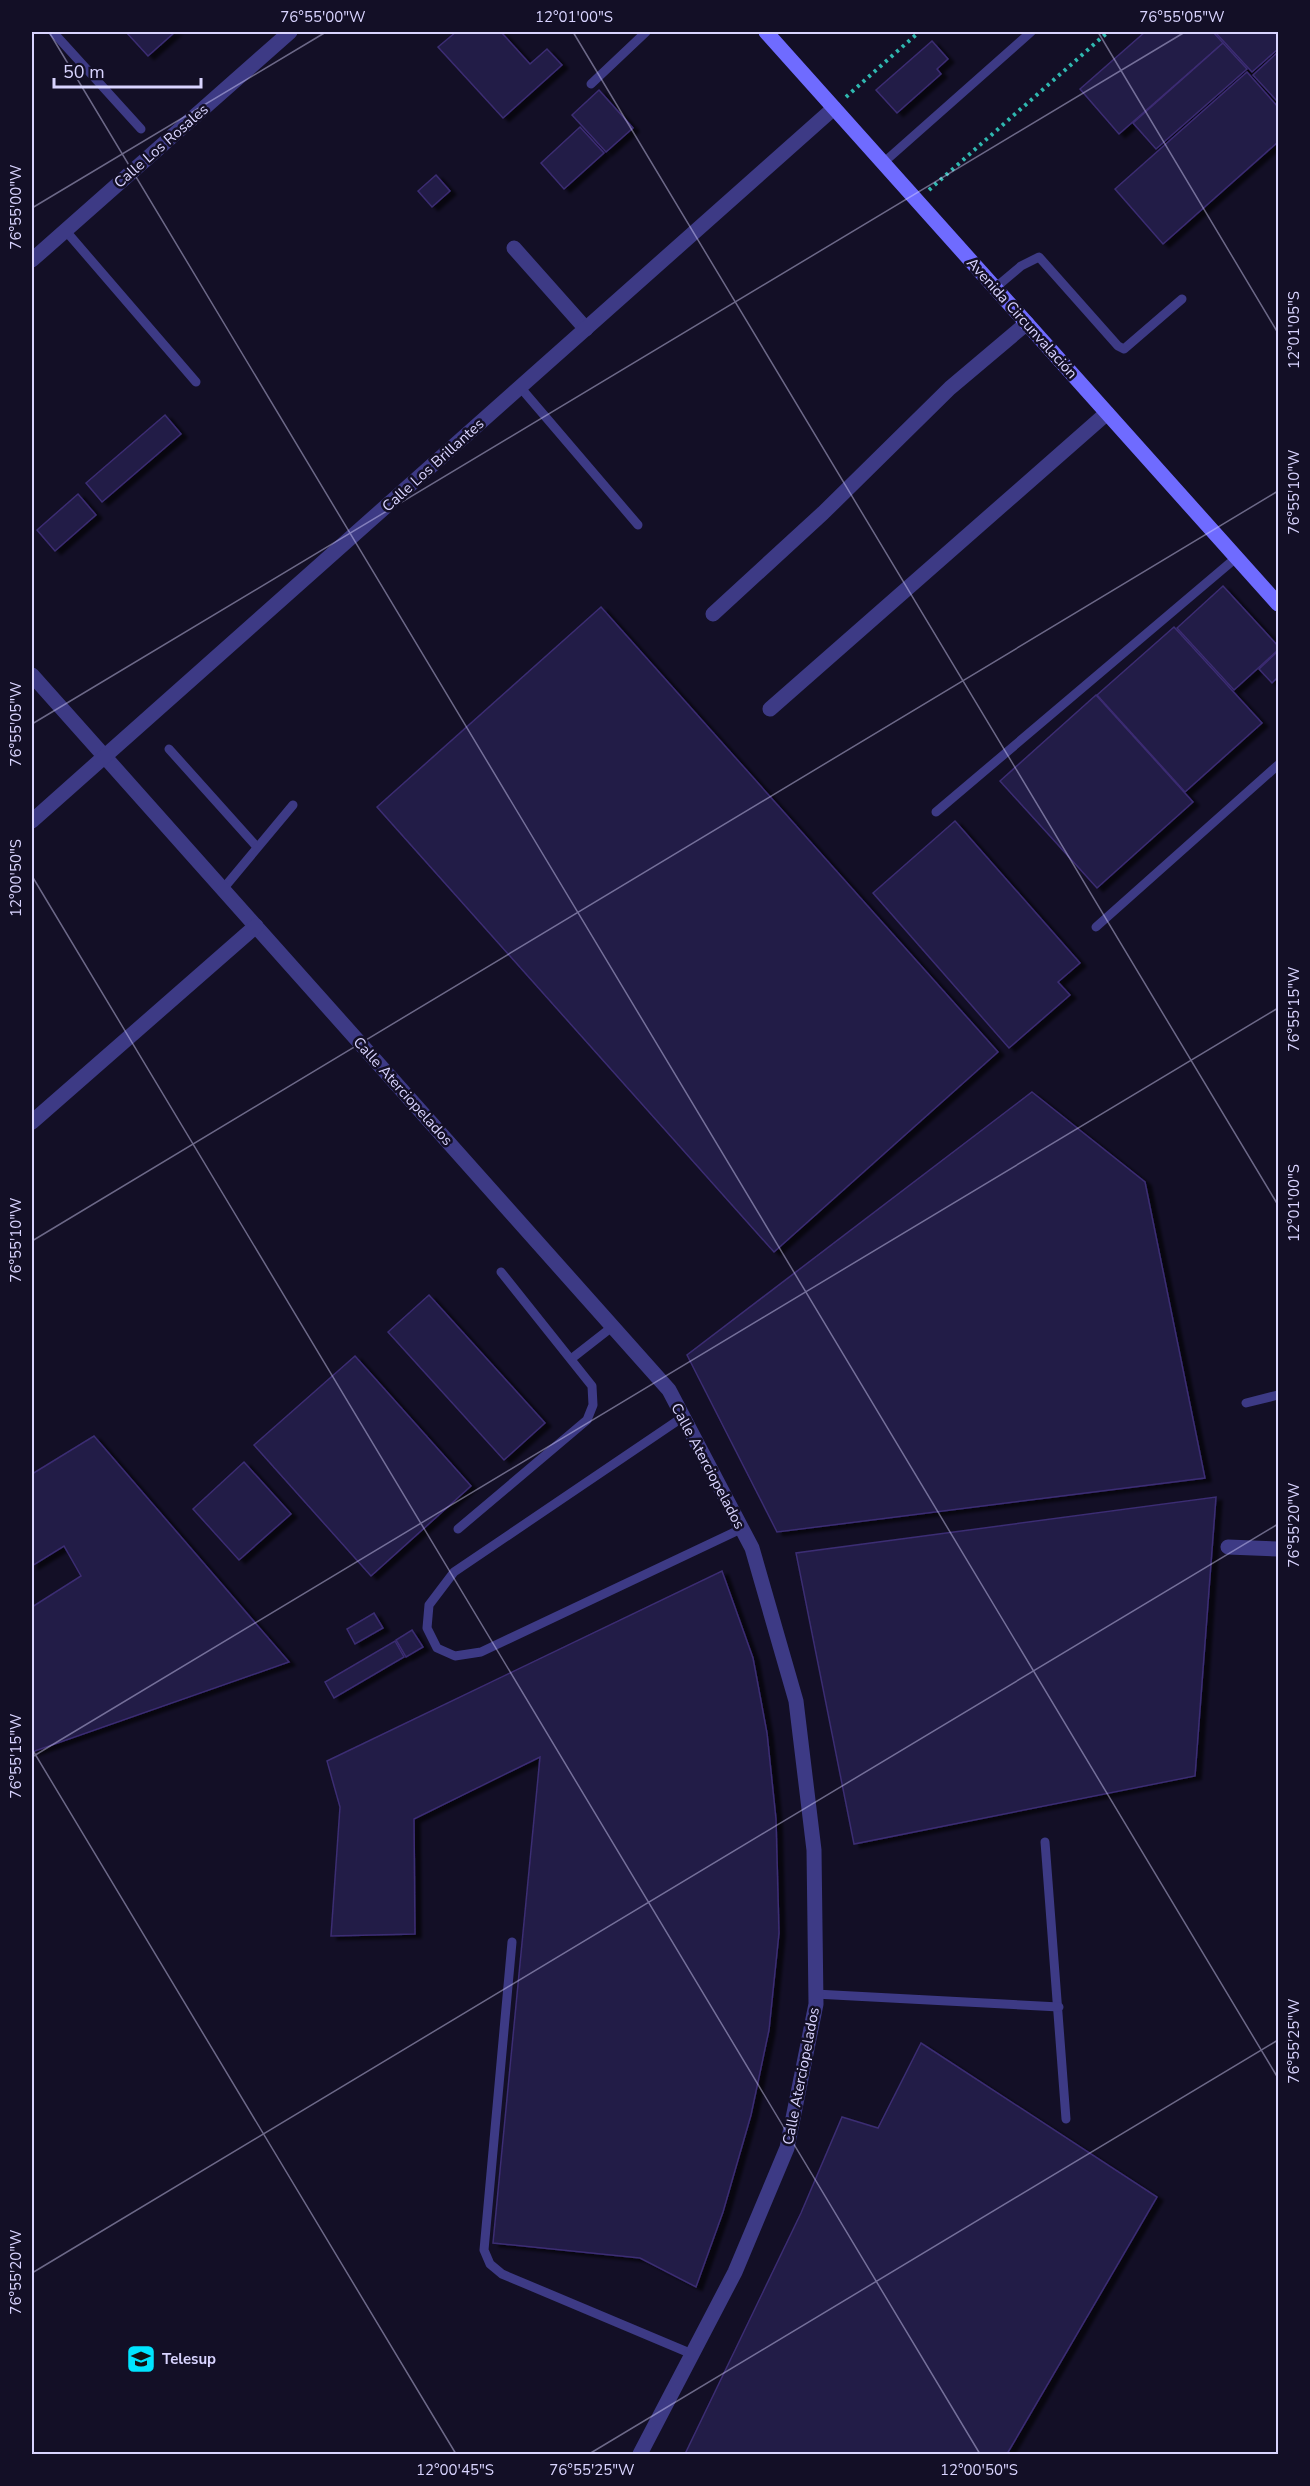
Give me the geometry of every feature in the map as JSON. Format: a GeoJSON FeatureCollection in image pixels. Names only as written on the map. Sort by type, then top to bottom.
{"type":"FeatureCollection","features":[{"type":"Feature","properties":{"kind":"street","name":"Calle Los Rosales"},"geometry":{"type":"LineString","coordinates":[[32,260],[290,32]]}},
{"type":"Feature","properties":{"kind":"street","name":"Avenida Circunvalación"},"geometry":{"type":"LineString","coordinates":[[766,32],[1278,604]]}},
{"type":"Feature","properties":{"kind":"street","name":"Calle Los Brillantes"},"geometry":{"type":"LineString","coordinates":[[32,821],[834,108]]}},
{"type":"Feature","properties":{"kind":"street"},"geometry":{"type":"LineString","coordinates":[[514,248],[586,329]]}},
{"type":"Feature","properties":{"kind":"street"},"geometry":{"type":"LineString","coordinates":[[713,614],[823,513],[950,388],[1027,323]]}},
{"type":"Feature","properties":{"kind":"street"},"geometry":{"type":"LineString","coordinates":[[770,709],[1107,413]]}},
{"type":"Feature","properties":{"kind":"street","name":"Calle Aterciopelados"},"geometry":{"type":"LineString","coordinates":[[34,683],[105,756],[669,1390],[752,1548],[796,1701],[814,1850],[815,1994],[788,2148],[735,2272],[640,2454]]}},
{"type":"Feature","properties":{"kind":"street"},"geometry":{"type":"LineString","coordinates":[[32,1122],[256,926]]}},
{"type":"Feature","properties":{"kind":"street"},"geometry":{"type":"LineString","coordinates":[[1228,1547],[1278,1549]]}},
{"type":"Feature","properties":{"kind":"lane"},"geometry":{"type":"LineString","coordinates":[[53,32],[141,129]]}},
{"type":"Feature","properties":{"kind":"lane"},"geometry":{"type":"LineString","coordinates":[[591,84],[646,32]]}},
{"type":"Feature","properties":{"kind":"lane"},"geometry":{"type":"LineString","coordinates":[[883,163],[1031,32]]}},
{"type":"Feature","properties":{"kind":"lane"},"geometry":{"type":"LineString","coordinates":[[65,230],[196,382]]}},
{"type":"Feature","properties":{"kind":"lane"},"geometry":{"type":"LineString","coordinates":[[995,288],[1021,266],[1039,257],[1118,346],[1124,349],[1182,299]]}},
{"type":"Feature","properties":{"kind":"lane"},"geometry":{"type":"LineString","coordinates":[[520,387],[638,525]]}},
{"type":"Feature","properties":{"kind":"lane"},"geometry":{"type":"LineString","coordinates":[[936,812],[1237,557]]}},
{"type":"Feature","properties":{"kind":"lane"},"geometry":{"type":"LineString","coordinates":[[169,749],[257,847]]}},
{"type":"Feature","properties":{"kind":"lane"},"geometry":{"type":"LineString","coordinates":[[1096,927],[1278,765]]}},
{"type":"Feature","properties":{"kind":"lane"},"geometry":{"type":"LineString","coordinates":[[223,889],[293,805]]}},
{"type":"Feature","properties":{"kind":"lane"},"geometry":{"type":"LineString","coordinates":[[458,1529],[587,1420],[593,1405],[592,1386],[501,1272]]}},
{"type":"Feature","properties":{"kind":"lane"},"geometry":{"type":"LineString","coordinates":[[571,1359],[612,1327]]}},
{"type":"Feature","properties":{"kind":"lane"},"geometry":{"type":"LineString","coordinates":[[1246,1403],[1278,1395]]}},
{"type":"Feature","properties":{"kind":"lane"},"geometry":{"type":"LineString","coordinates":[[683,1417],[454,1572],[429,1605],[427,1628],[437,1648],[455,1656],[481,1652],[741,1528]]}},
{"type":"Feature","properties":{"kind":"lane"},"geometry":{"type":"LineString","coordinates":[[1045,1842],[1066,2119]]}},
{"type":"Feature","properties":{"kind":"lane"},"geometry":{"type":"LineString","coordinates":[[512,1942],[484,2250],[490,2264],[502,2274],[692,2354]]}},
{"type":"Feature","properties":{"kind":"lane"},"geometry":{"type":"LineString","coordinates":[[815,1994],[1059,2007]]}},
{"type":"Feature","properties":{"kind":"path"},"geometry":{"type":"LineString","coordinates":[[834,108],[919,32]]}},
{"type":"Feature","properties":{"kind":"path"},"geometry":{"type":"LineString","coordinates":[[917,201],[1108,32]]}},
{"type":"Feature","properties":{"kind":"building"},"geometry":{"type":"Polygon","coordinates":[[[126,32],[175,32],[148,56],[126,32]]]}},
{"type":"Feature","properties":{"kind":"building"},"geometry":{"type":"Polygon","coordinates":[[[456,32],[501,32],[530,64],[547,49],[562,65],[503,118],[438,47],[456,32]]]}},
{"type":"Feature","properties":{"kind":"building"},"geometry":{"type":"Polygon","coordinates":[[[1145,32],[1213,32],[1223,43],[1119,134],[1080,89],[1145,32]]]}},
{"type":"Feature","properties":{"kind":"building"},"geometry":{"type":"Polygon","coordinates":[[[1215,32],[1278,32],[1278,49],[1252,72],[1215,32]]]}},
{"type":"Feature","properties":{"kind":"building"},"geometry":{"type":"Polygon","coordinates":[[[932,41],[948,59],[937,69],[941,74],[897,113],[876,90],[932,41]]]}},
{"type":"Feature","properties":{"kind":"building"},"geometry":{"type":"Polygon","coordinates":[[[1223,43],[1247,69],[1156,149],[1133,123],[1223,43]]]}},
{"type":"Feature","properties":{"kind":"building"},"geometry":{"type":"Polygon","coordinates":[[[1278,52],[1278,102],[1253,75],[1278,52]]]}},
{"type":"Feature","properties":{"kind":"building"},"geometry":{"type":"Polygon","coordinates":[[[1247,72],[1278,107],[1278,142],[1163,244],[1115,189],[1247,72]]]}},
{"type":"Feature","properties":{"kind":"building"},"geometry":{"type":"Polygon","coordinates":[[[599,90],[633,128],[606,152],[572,115],[599,90]]]}},
{"type":"Feature","properties":{"kind":"building"},"geometry":{"type":"Polygon","coordinates":[[[580,127],[604,153],[564,189],[541,163],[580,127]]]}},
{"type":"Feature","properties":{"kind":"building"},"geometry":{"type":"Polygon","coordinates":[[[436,175],[450,191],[432,207],[418,191],[436,175]]]}},
{"type":"Feature","properties":{"kind":"building"},"geometry":{"type":"Polygon","coordinates":[[[165,415],[181,434],[102,502],[86,483],[165,415]]]}},
{"type":"Feature","properties":{"kind":"building"},"geometry":{"type":"Polygon","coordinates":[[[78,494],[96,515],[55,551],[37,530],[78,494]]]}},
{"type":"Feature","properties":{"kind":"building"},"geometry":{"type":"Polygon","coordinates":[[[1223,586],[1278,646],[1278,650],[1234,690],[1177,628],[1223,586]]]}},
{"type":"Feature","properties":{"kind":"building"},"geometry":{"type":"Polygon","coordinates":[[[601,607],[998,1052],[774,1252],[377,807],[601,607]]]}},
{"type":"Feature","properties":{"kind":"building"},"geometry":{"type":"Polygon","coordinates":[[[1174,627],[1262,723],[1185,792],[1097,695],[1174,627]]]}},
{"type":"Feature","properties":{"kind":"building"},"geometry":{"type":"Polygon","coordinates":[[[1278,651],[1278,677],[1272,683],[1259,669],[1278,651]]]}},
{"type":"Feature","properties":{"kind":"building"},"geometry":{"type":"Polygon","coordinates":[[[1096,695],[1193,802],[1097,888],[1000,781],[1096,695]]]}},
{"type":"Feature","properties":{"kind":"building"},"geometry":{"type":"Polygon","coordinates":[[[955,821],[1080,963],[1058,982],[1070,995],[1009,1048],[873,893],[955,821]]]}},
{"type":"Feature","properties":{"kind":"building"},"geometry":{"type":"Polygon","coordinates":[[[1032,1092],[1145,1182],[1205,1478],[777,1532],[687,1355],[1032,1092]]]}},
{"type":"Feature","properties":{"kind":"building"},"geometry":{"type":"Polygon","coordinates":[[[429,1295],[545,1423],[504,1460],[388,1332],[429,1295]]]}},
{"type":"Feature","properties":{"kind":"building"},"geometry":{"type":"Polygon","coordinates":[[[355,1356],[471,1486],[371,1576],[254,1445],[355,1356]]]}},
{"type":"Feature","properties":{"kind":"building"},"geometry":{"type":"Polygon","coordinates":[[[94,1436],[289,1662],[32,1752],[32,1607],[81,1576],[64,1546],[32,1566],[32,1474],[94,1436]]]}},
{"type":"Feature","properties":{"kind":"building"},"geometry":{"type":"Polygon","coordinates":[[[244,1462],[291,1514],[239,1560],[193,1509],[244,1462]]]}},
{"type":"Feature","properties":{"kind":"building"},"geometry":{"type":"Polygon","coordinates":[[[1216,1497],[1195,1776],[854,1844],[796,1553],[1216,1497]]]}},
{"type":"Feature","properties":{"kind":"building"},"geometry":{"type":"Polygon","coordinates":[[[722,1571],[753,1658],[767,1733],[776,1819],[779,1933],[769,2030],[751,2115],[723,2212],[696,2287],[640,2258],[493,2243],[540,1757],[414,1819],[415,1934],[331,1936],[340,1807],[327,1761],[722,1571]]]}},
{"type":"Feature","properties":{"kind":"building"},"geometry":{"type":"Polygon","coordinates":[[[374,1613],[383,1628],[355,1644],[347,1629],[374,1613]]]}},
{"type":"Feature","properties":{"kind":"building"},"geometry":{"type":"Polygon","coordinates":[[[412,1630],[423,1647],[406,1657],[396,1640],[412,1630]]]}},
{"type":"Feature","properties":{"kind":"building"},"geometry":{"type":"Polygon","coordinates":[[[395,1641],[404,1657],[334,1698],[325,1682],[395,1641]]]}},
{"type":"Feature","properties":{"kind":"building"},"geometry":{"type":"Polygon","coordinates":[[[921,2043],[1157,2197],[1007,2454],[685,2454],[801,2213],[842,2117],[878,2128],[921,2043]]]}},
{"type":"Feature","properties":{"kind":"place","name":"Telesup"},"geometry":{"type":"Point","coordinates":[141,2359]}}]}
